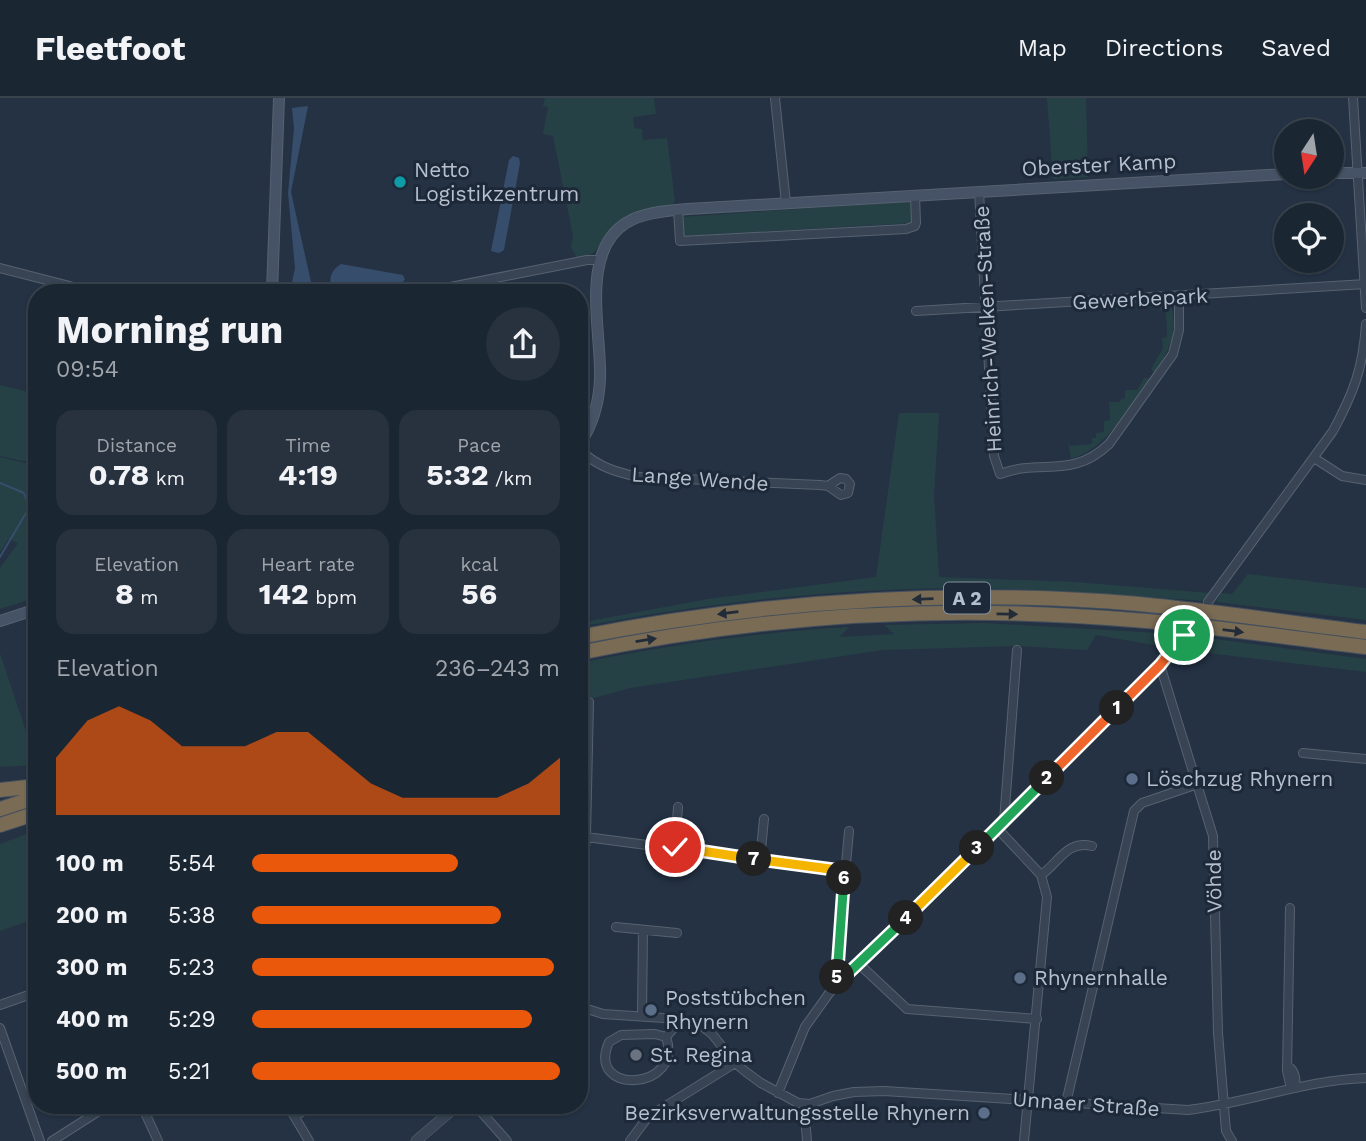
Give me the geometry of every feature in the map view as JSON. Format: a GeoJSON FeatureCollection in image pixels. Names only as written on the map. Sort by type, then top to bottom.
{"type":"FeatureCollection","features":[{"type":"Feature","properties":{"kind":"highway","name":"A 2"},"geometry":{"type":"LineString","coordinates":[[588,635],[783,606],[924,598],[1039,599],[1138,604],[1366,632]]}},
{"type":"Feature","properties":{"kind":"highway","name":"A 2"},"geometry":{"type":"LineString","coordinates":[[588,651],[750,625],[869,616],[987,613],[1133,620],[1366,647]]}},
{"type":"Feature","properties":{"kind":"highway"},"geometry":{"type":"LineString","coordinates":[[0,790],[28,787]]}},
{"type":"Feature","properties":{"kind":"highway"},"geometry":{"type":"LineString","coordinates":[[0,809],[28,800]]}},
{"type":"Feature","properties":{"kind":"highway"},"geometry":{"type":"LineString","coordinates":[[0,825],[28,816]]}},
{"type":"Feature","properties":{"kind":"main road"},"geometry":{"type":"LineString","coordinates":[[272,284],[279,98]]}},
{"type":"Feature","properties":{"kind":"main road"},"geometry":{"type":"LineString","coordinates":[[1344,173],[1362,173]]}},
{"type":"Feature","properties":{"kind":"main road","name":"Oberster Kamp"},"geometry":{"type":"LineString","coordinates":[[588,428],[598,398],[600,372],[597,282],[600,260],[610,236],[625,223],[645,215],[678,210],[786,203],[1274,175]]}},
{"type":"Feature","properties":{"kind":"main road"},"geometry":{"type":"LineString","coordinates":[[0,621],[28,611]]}},
{"type":"Feature","properties":{"kind":"street"},"geometry":{"type":"LineString","coordinates":[[775,98],[786,203]]}},
{"type":"Feature","properties":{"kind":"street"},"geometry":{"type":"LineString","coordinates":[[1353,98],[1362,173],[1366,308]]}},
{"type":"Feature","properties":{"kind":"street","name":"Heinrich-Welken-Straße"},"geometry":{"type":"LineString","coordinates":[[979,191],[994,456],[1000,474],[1014,468],[1068,467],[1083,463],[1109,444],[1173,354],[1179,330],[1179,297]]}},
{"type":"Feature","properties":{"kind":"street"},"geometry":{"type":"LineString","coordinates":[[678,210],[680,241],[905,229],[915,226],[915,195]]}},
{"type":"Feature","properties":{"kind":"street"},"geometry":{"type":"LineString","coordinates":[[466,284],[600,260]]}},
{"type":"Feature","properties":{"kind":"street"},"geometry":{"type":"LineString","coordinates":[[0,268],[62,284]]}},
{"type":"Feature","properties":{"kind":"street","name":"Gewerbepark"},"geometry":{"type":"LineString","coordinates":[[916,311],[1365,284]]}},
{"type":"Feature","properties":{"kind":"street"},"geometry":{"type":"LineString","coordinates":[[1208,602],[1333,431],[1349,401],[1362,364],[1366,324]]}},
{"type":"Feature","properties":{"kind":"street","name":"Lange Wende"},"geometry":{"type":"LineString","coordinates":[[588,457],[611,471],[638,477],[828,486]]}},
{"type":"Feature","properties":{"kind":"street"},"geometry":{"type":"LineString","coordinates":[[1314,458],[1342,476],[1366,480]]}},
{"type":"Feature","properties":{"kind":"street"},"geometry":{"type":"LineString","coordinates":[[778,1093],[805,1027],[839,982],[1160,665],[1184,635]]}},
{"type":"Feature","properties":{"kind":"street"},"geometry":{"type":"LineString","coordinates":[[1004,821],[1017,650]]}},
{"type":"Feature","properties":{"kind":"street","name":"Vöhde"},"geometry":{"type":"LineString","coordinates":[[1160,665],[1210,821],[1214,847],[1215,964],[1223,1105],[1226,1131],[1232,1141]]}},
{"type":"Feature","properties":{"kind":"street"},"geometry":{"type":"LineString","coordinates":[[588,747],[589,702]]}},
{"type":"Feature","properties":{"kind":"street"},"geometry":{"type":"LineString","coordinates":[[1303,753],[1366,759]]}},
{"type":"Feature","properties":{"kind":"street"},"geometry":{"type":"LineString","coordinates":[[1066,1103],[1134,811],[1142,803],[1198,784]]}},
{"type":"Feature","properties":{"kind":"street"},"geometry":{"type":"LineString","coordinates":[[675,847],[678,807]]}},
{"type":"Feature","properties":{"kind":"street"},"geometry":{"type":"LineString","coordinates":[[760,859],[764,818]]}},
{"type":"Feature","properties":{"kind":"street"},"geometry":{"type":"LineString","coordinates":[[997,828],[1041,875],[1047,897],[1030,1101],[1024,1141]]}},
{"type":"Feature","properties":{"kind":"street"},"geometry":{"type":"LineString","coordinates":[[839,982],[836,974],[849,831]]}},
{"type":"Feature","properties":{"kind":"street"},"geometry":{"type":"LineString","coordinates":[[588,837],[845,871]]}},
{"type":"Feature","properties":{"kind":"street"},"geometry":{"type":"LineString","coordinates":[[1041,875],[1072,846],[1092,846]]}},
{"type":"Feature","properties":{"kind":"street"},"geometry":{"type":"LineString","coordinates":[[1290,908],[1287,1032],[1288,1066],[1293,1070],[1296,1083],[1294,1088]]}},
{"type":"Feature","properties":{"kind":"street"},"geometry":{"type":"LineString","coordinates":[[616,927],[677,933]]}},
{"type":"Feature","properties":{"kind":"street"},"geometry":{"type":"LineString","coordinates":[[642,1016],[643,930]]}},
{"type":"Feature","properties":{"kind":"street"},"geometry":{"type":"LineString","coordinates":[[859,964],[907,1009],[1037,1019]]}},
{"type":"Feature","properties":{"kind":"street"},"geometry":{"type":"LineString","coordinates":[[0,1005],[28,995]]}},
{"type":"Feature","properties":{"kind":"street"},"geometry":{"type":"LineString","coordinates":[[588,1009],[603,1014],[679,1019],[706,1028],[735,1063],[778,1093],[798,1104],[804,1104],[807,1141]]}},
{"type":"Feature","properties":{"kind":"street"},"geometry":{"type":"LineString","coordinates":[[666,1037],[655,1034],[621,1035],[607,1045],[604,1054],[606,1066],[620,1078],[645,1080],[659,1070],[667,1058],[666,1037],[679,1019]]}},
{"type":"Feature","properties":{"kind":"street"},"geometry":{"type":"LineString","coordinates":[[0,1028],[28,1109]]}},
{"type":"Feature","properties":{"kind":"street"},"geometry":{"type":"LineString","coordinates":[[0,1063],[10,1060]]}},
{"type":"Feature","properties":{"kind":"street"},"geometry":{"type":"LineString","coordinates":[[629,1141],[648,1117],[735,1063]]}},
{"type":"Feature","properties":{"kind":"street","name":"Unnaer Straße"},"geometry":{"type":"LineString","coordinates":[[804,1104],[833,1096],[884,1091],[1177,1110],[1223,1105],[1294,1088],[1366,1078]]}},
{"type":"Feature","properties":{"kind":"street"},"geometry":{"type":"LineString","coordinates":[[30,1114],[40,1141]]}},
{"type":"Feature","properties":{"kind":"street"},"geometry":{"type":"LineString","coordinates":[[52,1141],[94,1114]]}},
{"type":"Feature","properties":{"kind":"street"},"geometry":{"type":"LineString","coordinates":[[146,1114],[158,1141]]}},
{"type":"Feature","properties":{"kind":"street"},"geometry":{"type":"LineString","coordinates":[[298,1114],[295,1116],[309,1141]]}},
{"type":"Feature","properties":{"kind":"street"},"geometry":{"type":"LineString","coordinates":[[416,1141],[447,1114]]}},
{"type":"Feature","properties":{"kind":"street"},"geometry":{"type":"LineString","coordinates":[[483,1114],[507,1141]]}},
{"type":"Feature","properties":{"kind":"green space"},"geometry":{"type":"Polygon","coordinates":[[[545,98],[654,98],[656,114],[633,117],[634,128],[642,129],[643,140],[667,138],[675,200],[672,206],[623,220],[605,236],[595,251],[578,260],[571,247],[573,236],[553,136],[543,134],[548,107],[543,106],[545,98]]]}},
{"type":"Feature","properties":{"kind":"green space"},"geometry":{"type":"Polygon","coordinates":[[[1047,98],[1086,98],[1088,177],[1053,179],[1047,98]]]}},
{"type":"Feature","properties":{"kind":"green space"},"geometry":{"type":"Polygon","coordinates":[[[913,201],[914,223],[683,236],[681,217],[913,201]]]}},
{"type":"Feature","properties":{"kind":"green space"},"geometry":{"type":"Polygon","coordinates":[[[1162,302],[1172,308],[1174,326],[1164,358],[1154,373],[1151,369],[1163,348],[1162,338],[1167,337],[1166,311],[1161,311],[1160,307],[1105,310],[1101,306],[1162,302]]]}},
{"type":"Feature","properties":{"kind":"green space"},"geometry":{"type":"Polygon","coordinates":[[[1144,378],[1150,378],[1116,426],[1096,446],[1071,459],[1068,441],[1070,446],[1092,444],[1096,433],[1104,432],[1104,421],[1110,420],[1109,402],[1120,402],[1125,398],[1125,390],[1137,390],[1144,378]]]}},
{"type":"Feature","properties":{"kind":"green space"},"geometry":{"type":"Polygon","coordinates":[[[0,385],[28,392],[28,462],[0,456],[0,385]]]}},
{"type":"Feature","properties":{"kind":"green space"},"geometry":{"type":"Polygon","coordinates":[[[899,413],[939,413],[934,495],[939,577],[1075,582],[1210,593],[1203,601],[970,588],[872,591],[774,598],[676,610],[588,625],[588,621],[708,599],[876,577],[899,413]]]}},
{"type":"Feature","properties":{"kind":"green space"},"geometry":{"type":"Polygon","coordinates":[[[0,457],[28,464],[28,600],[0,609],[0,568],[18,543],[9,539],[0,552],[0,457]]]}},
{"type":"Feature","properties":{"kind":"green space"},"geometry":{"type":"Polygon","coordinates":[[[1248,574],[1366,588],[1366,620],[1216,602],[1221,593],[1232,594],[1248,574]]]}},
{"type":"Feature","properties":{"kind":"green space"},"geometry":{"type":"Polygon","coordinates":[[[985,623],[1177,634],[1366,659],[1366,672],[1183,650],[1096,635],[1087,650],[1018,646],[883,650],[630,688],[588,700],[588,661],[713,640],[781,632],[849,627],[840,637],[894,634],[884,625],[985,623]]]}},
{"type":"Feature","properties":{"kind":"green space"},"geometry":{"type":"Polygon","coordinates":[[[0,653],[28,737],[28,765],[0,767],[0,653]]]}},
{"type":"Feature","properties":{"kind":"green space"},"geometry":{"type":"Polygon","coordinates":[[[28,833],[28,921],[0,931],[0,844],[28,833]]]}},
{"type":"Feature","properties":{"kind":"water"},"geometry":{"type":"Polygon","coordinates":[[[308,106],[291,192],[311,284],[292,284],[295,268],[288,193],[294,128],[292,108],[308,106]]]}},
{"type":"Feature","properties":{"kind":"water"},"geometry":{"type":"Polygon","coordinates":[[[513,156],[519,158],[520,163],[504,250],[499,253],[491,251],[509,160],[513,156]]]}},
{"type":"Feature","properties":{"kind":"water"},"geometry":{"type":"Polygon","coordinates":[[[341,264],[403,275],[405,280],[393,284],[331,284],[334,270],[341,264]]]}},
{"type":"Feature","properties":{"kind":"waterway"},"geometry":{"type":"LineString","coordinates":[[0,483],[24,493],[28,505]]}},
{"type":"Feature","properties":{"kind":"waterway"},"geometry":{"type":"LineString","coordinates":[[0,557],[28,510]]}},
{"type":"Feature","properties":{"kind":"place","name":"Netto Logistikzentrum"},"geometry":{"type":"Point","coordinates":[400,182]}},
{"type":"Feature","properties":{"kind":"place","name":"Löschzug Rhynern"},"geometry":{"type":"Point","coordinates":[1132,779]}},
{"type":"Feature","properties":{"kind":"place","name":"Rhynernhalle"},"geometry":{"type":"Point","coordinates":[1020,978]}},
{"type":"Feature","properties":{"kind":"place","name":"Poststübchen Rhynern"},"geometry":{"type":"Point","coordinates":[651,1010]}},
{"type":"Feature","properties":{"kind":"place","name":"St. Regina"},"geometry":{"type":"Point","coordinates":[636,1055]}},
{"type":"Feature","properties":{"kind":"place","name":"Bezirksverwaltungsstelle Rhynern"},"geometry":{"type":"Point","coordinates":[984,1113]}},
{"type":"Feature","properties":{"kind":"route"},"geometry":{"type":"LineString","coordinates":[[675,847],[845,871],[836,974],[839,982],[1160,665],[1184,635]]}}]}
